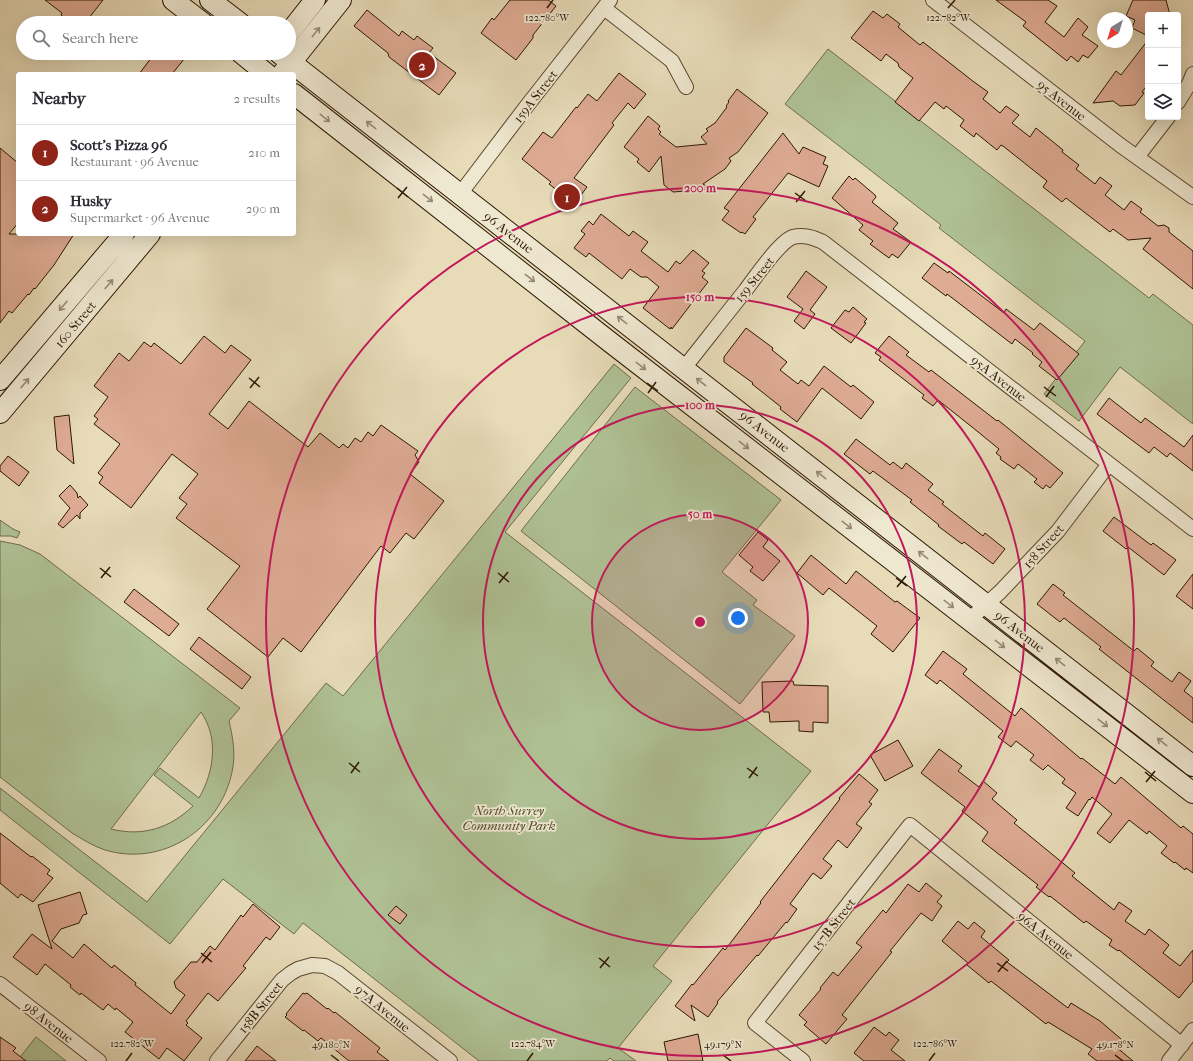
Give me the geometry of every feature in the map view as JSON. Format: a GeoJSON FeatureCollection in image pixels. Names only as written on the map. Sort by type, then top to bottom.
{"type":"FeatureCollection","features":[{"type":"Feature","properties":{"kind":"main road"},"geometry":{"type":"LineString","coordinates":[[173,0],[194,16]]}},
{"type":"Feature","properties":{"kind":"main road"},"geometry":{"type":"LineString","coordinates":[[210,0],[231,16]]}},
{"type":"Feature","properties":{"kind":"main road"},"geometry":{"type":"LineString","coordinates":[[296,24],[315,0]]}},
{"type":"Feature","properties":{"kind":"main road"},"geometry":{"type":"LineString","coordinates":[[296,50],[341,0]]}},
{"type":"Feature","properties":{"kind":"main road"},"geometry":{"type":"LineString","coordinates":[[248,60],[261,72],[269,60]]}},
{"type":"Feature","properties":{"kind":"main road","name":"96 Avenue"},"geometry":{"type":"LineString","coordinates":[[284,63],[460,194],[1193,766]]}},
{"type":"Feature","properties":{"kind":"main road","name":"96 Avenue"},"geometry":{"type":"LineString","coordinates":[[296,96],[629,356],[1193,793]]}},
{"type":"Feature","properties":{"kind":"main road","name":"160 Street"},"geometry":{"type":"LineString","coordinates":[[0,380],[122,236]]}},
{"type":"Feature","properties":{"kind":"main road","name":"160 Street"},"geometry":{"type":"LineString","coordinates":[[0,413],[148,236]]}},
{"type":"Feature","properties":{"kind":"street","name":"95 Avenue"},"geometry":{"type":"LineString","coordinates":[[933,0],[1137,158],[1193,198]]}},
{"type":"Feature","properties":{"kind":"street"},"geometry":{"type":"LineString","coordinates":[[607,4],[672,61],[686,87]]}},
{"type":"Feature","properties":{"kind":"street","name":"159A Street"},"geometry":{"type":"LineString","coordinates":[[460,194],[607,4]]}},
{"type":"Feature","properties":{"kind":"street"},"geometry":{"type":"LineString","coordinates":[[1181,97],[1193,74]]}},
{"type":"Feature","properties":{"kind":"street"},"geometry":{"type":"LineString","coordinates":[[1137,158],[1166,120]]}},
{"type":"Feature","properties":{"kind":"street","name":"159 Street"},"geometry":{"type":"LineString","coordinates":[[684,368],[764,266],[784,243],[792,237],[801,236]]}},
{"type":"Feature","properties":{"kind":"street","name":"95A Avenue"},"geometry":{"type":"LineString","coordinates":[[801,236],[812,237],[823,242],[1193,529]]}},
{"type":"Feature","properties":{"kind":"street","name":"158 Street"},"geometry":{"type":"LineString","coordinates":[[969,620],[987,605],[1058,531],[1109,464]]}},
{"type":"Feature","properties":{"kind":"street","name":"157B Street"},"geometry":{"type":"LineString","coordinates":[[803,1061],[755,1023],[910,825]]}},
{"type":"Feature","properties":{"kind":"street","name":"96A Avenue"},"geometry":{"type":"LineString","coordinates":[[910,825],[1182,1045]]}},
{"type":"Feature","properties":{"kind":"street","name":"158B Street"},"geometry":{"type":"LineString","coordinates":[[217,1061],[282,980],[298,968],[312,965]]}},
{"type":"Feature","properties":{"kind":"street","name":"97A Avenue"},"geometry":{"type":"LineString","coordinates":[[312,965],[325,966],[338,973],[450,1061]]}},
{"type":"Feature","properties":{"kind":"street","name":"98 Avenue"},"geometry":{"type":"LineString","coordinates":[[0,984],[99,1061]]}},
{"type":"Feature","properties":{"kind":"street"},"geometry":{"type":"LineString","coordinates":[[1169,1061],[1193,1030]]}},
{"type":"Feature","properties":{"kind":"green space"},"geometry":{"type":"Polygon","coordinates":[[[828,49],[1149,298],[1153,294],[1193,325],[1193,424],[1120,367],[1079,421],[1044,394],[1085,341],[939,228],[941,225],[785,104],[828,49]]]}},
{"type":"Feature","properties":{"kind":"green space","name":"North Surrey Community Park"},"geometry":{"type":"Polygon","coordinates":[[[614,364],[631,378],[505,532],[811,771],[653,966],[672,981],[618,1048],[636,1061],[614,1061],[610,1058],[607,1061],[479,1061],[303,923],[294,934],[223,879],[170,944],[0,810],[0,788],[147,902],[326,683],[343,696],[614,364]]]}},
{"type":"Feature","properties":{"kind":"green space"},"geometry":{"type":"Polygon","coordinates":[[[635,387],[781,500],[722,572],[757,600],[753,605],[795,636],[740,704],[521,531],[635,387]]]}},
{"type":"Feature","properties":{"kind":"green space"},"geometry":{"type":"Polygon","coordinates":[[[0,520],[20,532],[17,538],[11,536],[0,536],[0,520]]]}},
{"type":"Feature","properties":{"kind":"green space"},"geometry":{"type":"Polygon","coordinates":[[[0,541],[20,545],[40,554],[240,708],[229,721],[233,740],[234,759],[232,772],[225,793],[215,811],[202,827],[185,839],[167,848],[147,853],[126,854],[105,850],[72,833],[0,777],[0,541]],[[201,712],[111,829],[134,832],[155,829],[175,820],[193,806],[154,775],[160,768],[199,798],[211,766],[212,744],[207,722],[201,712]]]}},
{"type":"Feature","properties":{"kind":"green space"},"geometry":{"type":"Polygon","coordinates":[[[36,1037],[66,1061],[17,1061],[36,1037]]]}},
{"type":"Feature","properties":{"kind":"building"},"geometry":{"type":"Polygon","coordinates":[[[45,0],[103,0],[90,16],[62,16],[62,13],[45,0]]]}},
{"type":"Feature","properties":{"kind":"building"},"geometry":{"type":"Polygon","coordinates":[[[510,0],[548,0],[556,6],[533,35],[533,38],[516,60],[481,33],[492,18],[494,20],[510,0]]]}},
{"type":"Feature","properties":{"kind":"building"},"geometry":{"type":"Polygon","coordinates":[[[996,0],[1048,0],[1057,6],[1045,22],[1064,37],[1078,18],[1088,27],[1082,35],[1097,45],[1097,47],[1088,58],[1083,55],[1078,62],[1071,56],[1067,61],[1023,26],[1026,22],[996,0]]]}},
{"type":"Feature","properties":{"kind":"building"},"geometry":{"type":"Polygon","coordinates":[[[1133,0],[1166,0],[1169,12],[1145,12],[1145,34],[1133,28],[1135,20],[1133,19],[1133,12],[1128,12],[1133,0]]]}},
{"type":"Feature","properties":{"kind":"building"},"geometry":{"type":"Polygon","coordinates":[[[367,10],[399,36],[402,31],[414,40],[417,36],[433,48],[429,53],[456,73],[439,95],[389,57],[388,53],[354,26],[367,10]]]}},
{"type":"Feature","properties":{"kind":"building"},"geometry":{"type":"Polygon","coordinates":[[[873,11],[883,18],[887,14],[900,24],[898,27],[920,45],[923,42],[988,92],[983,99],[1000,113],[1006,106],[1019,115],[1012,123],[1030,137],[1036,128],[1063,150],[1062,152],[1079,165],[1076,169],[1095,184],[1100,177],[1112,186],[1105,195],[1124,210],[1131,201],[1142,209],[1140,212],[1158,226],[1164,225],[1169,228],[1169,232],[1193,251],[1193,289],[1143,249],[1151,238],[1128,240],[1113,229],[1110,232],[1066,198],[1062,202],[1043,187],[1047,181],[1003,146],[1001,145],[997,150],[976,133],[974,137],[960,126],[964,120],[946,106],[944,109],[935,102],[919,121],[895,102],[913,78],[899,67],[898,63],[886,54],[881,61],[851,38],[873,11]]]}},
{"type":"Feature","properties":{"kind":"building"},"geometry":{"type":"Polygon","coordinates":[[[1145,44],[1145,88],[1142,92],[1144,93],[1135,105],[1120,106],[1113,101],[1093,103],[1116,71],[1121,75],[1145,44]]]}},
{"type":"Feature","properties":{"kind":"building"},"geometry":{"type":"Polygon","coordinates":[[[150,60],[183,60],[174,72],[141,72],[150,60]]]}},
{"type":"Feature","properties":{"kind":"building"},"geometry":{"type":"Polygon","coordinates":[[[619,73],[646,94],[634,109],[628,103],[612,123],[614,125],[574,178],[587,187],[573,206],[570,204],[569,205],[559,196],[557,193],[558,191],[549,184],[551,182],[522,159],[543,132],[552,138],[588,94],[597,101],[619,73]]]}},
{"type":"Feature","properties":{"kind":"building"},"geometry":{"type":"Polygon","coordinates":[[[737,89],[768,113],[738,152],[729,158],[731,161],[725,169],[703,184],[711,189],[673,192],[664,185],[661,156],[649,172],[637,162],[639,159],[624,147],[648,116],[660,126],[658,129],[661,132],[659,134],[676,147],[707,144],[701,137],[708,131],[706,129],[715,123],[727,107],[728,101],[737,89]]]}},
{"type":"Feature","properties":{"kind":"building"},"geometry":{"type":"Polygon","coordinates":[[[783,133],[799,154],[803,147],[826,157],[823,164],[828,166],[819,187],[788,173],[753,217],[756,219],[745,234],[742,232],[741,233],[722,220],[729,211],[724,208],[783,133]]]}},
{"type":"Feature","properties":{"kind":"building"},"geometry":{"type":"Polygon","coordinates":[[[0,148],[16,161],[16,225],[9,234],[16,234],[16,236],[73,236],[54,265],[35,289],[34,288],[29,295],[28,294],[12,313],[9,311],[0,323],[0,148]]]}},
{"type":"Feature","properties":{"kind":"building"},"geometry":{"type":"Polygon","coordinates":[[[849,176],[853,180],[855,178],[875,195],[876,197],[872,202],[898,223],[893,229],[911,242],[898,258],[892,254],[889,258],[870,244],[873,241],[859,230],[863,225],[832,198],[849,176]]]}},
{"type":"Feature","properties":{"kind":"building"},"geometry":{"type":"Polygon","coordinates":[[[601,214],[629,236],[633,231],[648,242],[641,251],[668,272],[676,261],[680,264],[693,250],[709,263],[702,271],[705,273],[702,277],[708,282],[672,329],[643,308],[659,287],[647,277],[641,277],[630,269],[622,279],[589,253],[586,257],[574,248],[585,234],[581,231],[589,221],[593,225],[601,214]]]}},
{"type":"Feature","properties":{"kind":"building"},"geometry":{"type":"Polygon","coordinates":[[[934,263],[948,273],[949,271],[1004,313],[1006,309],[1034,330],[1040,323],[1079,354],[1057,380],[1039,366],[1042,362],[1032,354],[1033,353],[1015,339],[1012,344],[947,294],[946,296],[922,278],[934,263]]]}},
{"type":"Feature","properties":{"kind":"building"},"geometry":{"type":"Polygon","coordinates":[[[806,271],[827,287],[810,310],[815,314],[804,329],[794,321],[803,309],[787,297],[806,271]]]}},
{"type":"Feature","properties":{"kind":"building"},"geometry":{"type":"Polygon","coordinates":[[[853,307],[867,319],[864,322],[866,323],[851,343],[831,328],[845,310],[849,312],[853,307]]]}},
{"type":"Feature","properties":{"kind":"building"},"geometry":{"type":"Polygon","coordinates":[[[746,328],[773,348],[772,350],[787,362],[780,370],[798,384],[801,380],[809,386],[824,366],[851,387],[853,385],[874,402],[861,419],[822,388],[797,422],[780,409],[781,407],[752,384],[753,383],[724,362],[724,357],[746,328]]]}},
{"type":"Feature","properties":{"kind":"building"},"geometry":{"type":"Polygon","coordinates":[[[204,336],[225,353],[231,345],[251,360],[209,414],[228,429],[249,401],[308,447],[320,433],[339,448],[343,444],[348,448],[355,438],[361,442],[368,432],[373,436],[381,425],[418,451],[415,455],[419,462],[410,474],[444,501],[414,539],[406,533],[390,553],[381,546],[301,652],[283,638],[268,657],[207,609],[240,566],[176,518],[187,504],[179,498],[198,474],[172,454],[131,508],[99,483],[103,477],[98,473],[120,444],[94,424],[98,419],[94,416],[108,397],[94,386],[119,353],[129,361],[144,342],[151,347],[154,343],[181,364],[204,336]]]}},
{"type":"Feature","properties":{"kind":"building"},"geometry":{"type":"Polygon","coordinates":[[[889,336],[909,352],[906,355],[929,372],[931,370],[997,421],[998,420],[1063,473],[1050,488],[1046,485],[1043,489],[1034,482],[1037,479],[1018,464],[1014,469],[1000,459],[1001,457],[996,453],[999,449],[938,400],[933,406],[922,398],[924,395],[879,360],[881,357],[875,353],[889,336]]]}},
{"type":"Feature","properties":{"kind":"building"},"geometry":{"type":"Polygon","coordinates":[[[1109,398],[1141,423],[1145,418],[1184,447],[1193,435],[1193,471],[1170,453],[1167,457],[1154,447],[1149,453],[1097,414],[1109,398]]]}},
{"type":"Feature","properties":{"kind":"building"},"geometry":{"type":"Polygon","coordinates":[[[69,415],[74,464],[57,450],[54,417],[69,415]]]}},
{"type":"Feature","properties":{"kind":"building"},"geometry":{"type":"Polygon","coordinates":[[[856,439],[890,465],[893,462],[902,469],[906,463],[933,484],[928,490],[944,502],[942,504],[983,536],[985,533],[1005,549],[993,564],[964,542],[962,544],[938,526],[939,525],[910,502],[912,500],[873,471],[870,474],[844,454],[856,439]]]}},
{"type":"Feature","properties":{"kind":"building"},"geometry":{"type":"Polygon","coordinates":[[[8,456],[29,472],[19,486],[0,471],[0,466],[8,456]]]}},
{"type":"Feature","properties":{"kind":"building"},"geometry":{"type":"Polygon","coordinates":[[[70,485],[77,493],[78,498],[80,496],[88,505],[80,513],[80,519],[77,515],[63,528],[58,524],[70,508],[59,496],[70,485]]]}},
{"type":"Feature","properties":{"kind":"building"},"geometry":{"type":"Polygon","coordinates":[[[1114,517],[1151,545],[1153,543],[1176,560],[1164,575],[1128,547],[1126,549],[1103,531],[1114,517]]]}},
{"type":"Feature","properties":{"kind":"building"},"geometry":{"type":"Polygon","coordinates":[[[758,532],[768,540],[763,547],[780,561],[763,581],[750,571],[753,567],[739,555],[758,532]]]}},
{"type":"Feature","properties":{"kind":"building"},"geometry":{"type":"Polygon","coordinates":[[[811,555],[846,584],[856,571],[895,602],[897,601],[920,618],[893,652],[871,634],[877,626],[829,588],[823,595],[797,573],[811,555]]]}},
{"type":"Feature","properties":{"kind":"building"},"geometry":{"type":"Polygon","coordinates":[[[1193,574],[1193,609],[1176,596],[1193,574]]]}},
{"type":"Feature","properties":{"kind":"building"},"geometry":{"type":"Polygon","coordinates":[[[1053,584],[1065,593],[1063,595],[1134,651],[1137,648],[1154,662],[1151,666],[1172,682],[1179,672],[1191,681],[1184,691],[1193,698],[1193,723],[1099,649],[1101,647],[1064,618],[1060,622],[1037,604],[1053,584]]]}},
{"type":"Feature","properties":{"kind":"building"},"geometry":{"type":"Polygon","coordinates":[[[134,589],[179,624],[169,636],[124,602],[134,589]]]}},
{"type":"Feature","properties":{"kind":"building"},"geometry":{"type":"Polygon","coordinates":[[[199,637],[251,677],[242,689],[190,649],[199,637]]]}},
{"type":"Feature","properties":{"kind":"building"},"geometry":{"type":"Polygon","coordinates":[[[943,651],[967,669],[963,674],[1015,716],[1021,708],[1081,759],[1082,758],[1115,784],[1121,777],[1181,828],[1183,826],[1193,834],[1193,873],[1186,868],[1185,870],[1161,853],[1167,846],[1149,831],[1147,834],[1129,820],[1110,843],[1097,833],[1112,814],[1092,797],[1090,800],[1089,799],[1078,816],[1066,808],[1076,793],[1062,783],[1065,779],[1048,765],[1043,770],[1030,760],[1034,755],[1016,741],[1011,747],[998,737],[1003,731],[940,680],[937,684],[925,675],[943,651]]]}},
{"type":"Feature","properties":{"kind":"building"},"geometry":{"type":"Polygon","coordinates":[[[793,681],[794,685],[828,686],[828,723],[813,722],[813,732],[799,731],[799,721],[770,722],[769,712],[763,712],[762,682],[793,681]]]}},
{"type":"Feature","properties":{"kind":"building"},"geometry":{"type":"Polygon","coordinates":[[[898,740],[913,766],[885,781],[870,755],[898,740]]]}},
{"type":"Feature","properties":{"kind":"building"},"geometry":{"type":"Polygon","coordinates":[[[939,749],[962,766],[958,771],[979,787],[983,781],[997,793],[992,799],[1017,820],[1014,823],[1075,873],[1072,876],[1114,910],[1119,902],[1132,911],[1125,921],[1145,935],[1149,929],[1169,945],[1163,953],[1180,966],[1193,950],[1193,981],[1179,998],[1119,950],[1118,951],[1109,945],[1112,940],[1086,921],[1084,923],[1050,896],[1049,897],[1036,887],[1038,885],[982,841],[988,832],[962,811],[965,807],[921,773],[939,749]]]}},
{"type":"Feature","properties":{"kind":"building"},"geometry":{"type":"Polygon","coordinates":[[[859,774],[878,790],[869,802],[872,804],[856,824],[862,828],[847,848],[838,840],[823,859],[832,866],[821,879],[813,873],[790,904],[797,909],[787,923],[786,922],[717,1002],[718,1003],[708,1017],[691,1005],[695,1021],[675,1006],[723,948],[725,950],[761,903],[760,902],[840,799],[839,798],[859,774]]]}},
{"type":"Feature","properties":{"kind":"building"},"geometry":{"type":"Polygon","coordinates":[[[0,833],[50,870],[47,874],[53,878],[33,902],[21,894],[18,898],[0,883],[0,833]]]}},
{"type":"Feature","properties":{"kind":"building"},"geometry":{"type":"Polygon","coordinates":[[[926,883],[942,896],[937,902],[942,906],[932,921],[921,913],[890,951],[892,952],[842,1015],[847,1019],[826,1044],[804,1025],[807,1022],[799,1015],[833,972],[838,976],[862,947],[856,943],[883,910],[886,913],[908,884],[919,892],[926,883]]]}},
{"type":"Feature","properties":{"kind":"building"},"geometry":{"type":"Polygon","coordinates":[[[80,892],[87,914],[83,915],[79,923],[61,929],[52,941],[73,958],[84,944],[112,968],[114,965],[136,983],[135,985],[171,1014],[185,995],[176,988],[174,982],[191,962],[197,962],[210,946],[215,950],[241,915],[243,917],[253,904],[280,927],[270,940],[266,937],[243,966],[246,968],[218,1001],[208,993],[186,1021],[188,1023],[186,1025],[202,1038],[184,1061],[167,1048],[159,1059],[125,1032],[133,1022],[116,1008],[115,1010],[108,1004],[103,1010],[81,993],[80,995],[70,987],[71,985],[45,964],[37,975],[13,957],[32,934],[52,949],[38,905],[80,892]]]}},
{"type":"Feature","properties":{"kind":"building"},"geometry":{"type":"Polygon","coordinates":[[[396,906],[407,915],[400,924],[388,915],[396,906]]]}},
{"type":"Feature","properties":{"kind":"building"},"geometry":{"type":"Polygon","coordinates":[[[958,921],[968,929],[974,922],[985,931],[981,937],[1009,960],[1007,962],[1068,1008],[1071,1003],[1100,1021],[1121,1039],[1115,1046],[1133,1061],[1097,1061],[1088,1054],[1092,1049],[1048,1022],[1046,1024],[991,981],[989,983],[967,965],[968,963],[942,941],[958,921]]]}},
{"type":"Feature","properties":{"kind":"building"},"geometry":{"type":"Polygon","coordinates":[[[303,993],[307,993],[327,1009],[328,1008],[334,1013],[335,1012],[380,1048],[377,1052],[389,1061],[349,1061],[321,1038],[318,1041],[285,1017],[303,993]]]}},
{"type":"Feature","properties":{"kind":"building"},"geometry":{"type":"Polygon","coordinates":[[[874,1027],[886,1036],[889,1032],[899,1040],[891,1050],[905,1061],[864,1061],[854,1053],[874,1027]]]}},
{"type":"Feature","properties":{"kind":"building"},"geometry":{"type":"Polygon","coordinates":[[[698,1034],[703,1061],[668,1061],[664,1042],[698,1034]]]}},
{"type":"Feature","properties":{"kind":"building"},"geometry":{"type":"Polygon","coordinates":[[[0,1037],[16,1048],[13,1051],[26,1061],[0,1061],[0,1037]]]}},
{"type":"Feature","properties":{"kind":"building"},"geometry":{"type":"Polygon","coordinates":[[[257,1046],[276,1061],[245,1061],[257,1046]]]}},
{"type":"Feature","properties":{"kind":"place","name":"Husky"},"geometry":{"type":"Point","coordinates":[422,65]}},
{"type":"Feature","properties":{"kind":"place","name":"Scott's Pizza 96"},"geometry":{"type":"Point","coordinates":[567,197]}}]}
